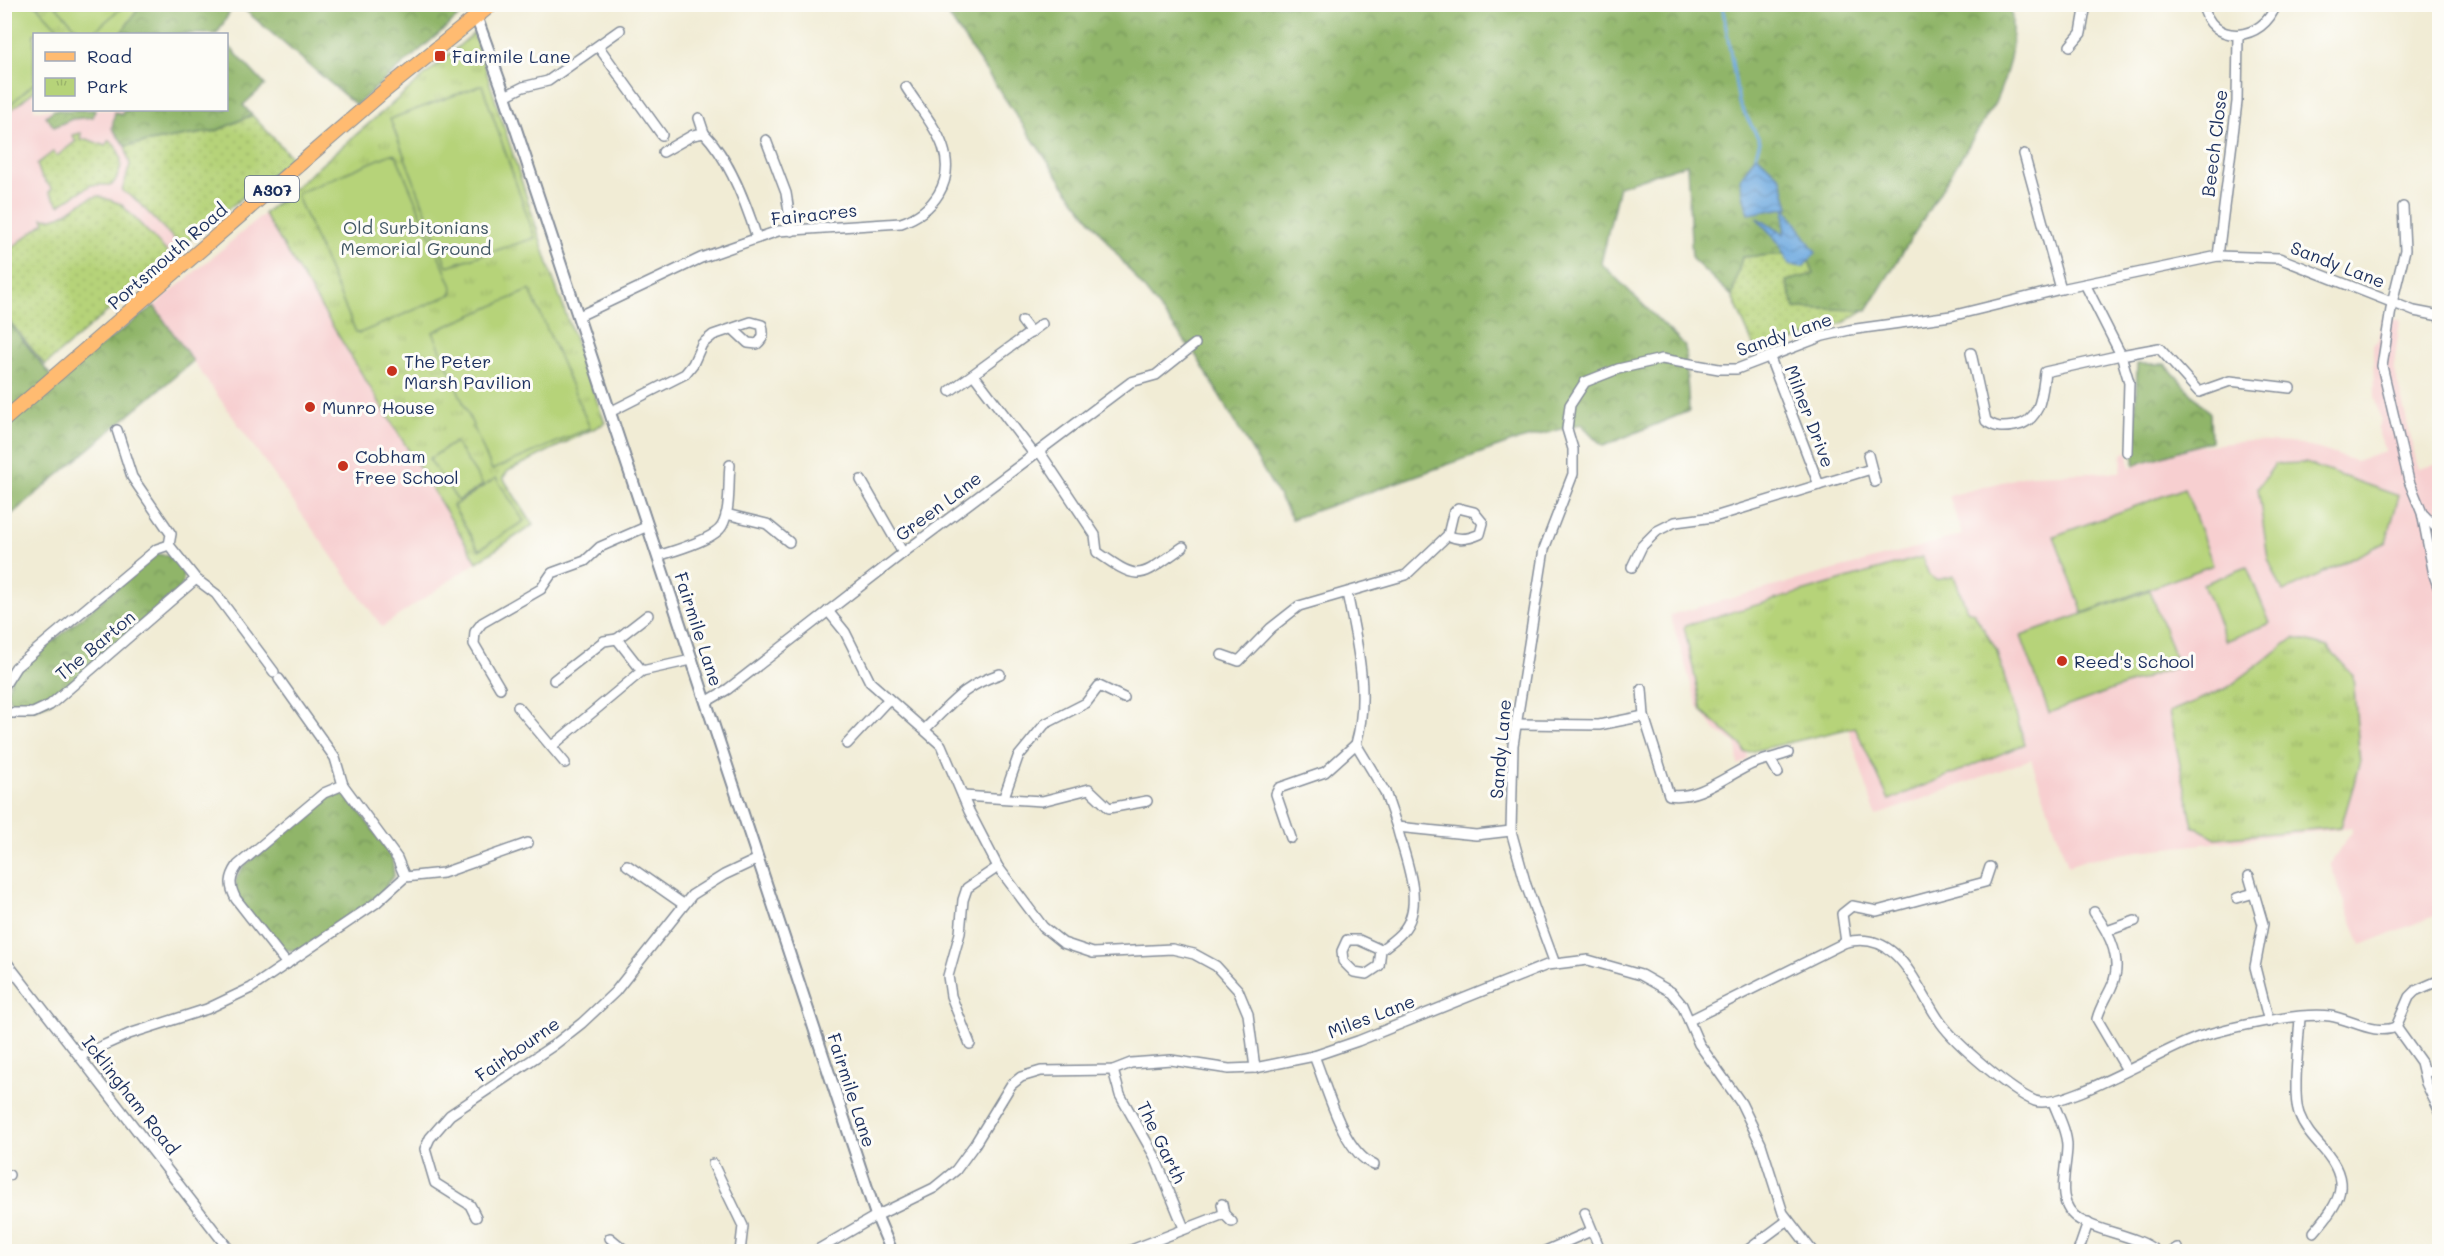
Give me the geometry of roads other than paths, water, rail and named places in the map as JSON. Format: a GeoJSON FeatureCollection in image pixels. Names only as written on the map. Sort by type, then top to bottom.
{"type":"FeatureCollection","features":[{"type":"Feature","properties":{"kind":"main road","name":"Portsmouth Road"},"geometry":{"type":"LineString","coordinates":[[4,420],[122,320],[188,259],[476,15],[492,4]]}},
{"type":"Feature","properties":{"kind":"street"},"geometry":{"type":"LineString","coordinates":[[2070,46],[2081,33],[2086,4]]}},
{"type":"Feature","properties":{"kind":"street"},"geometry":{"type":"LineString","coordinates":[[2203,4],[2208,19],[2217,28],[2238,35],[2253,33],[2268,21],[2276,4]]}},
{"type":"Feature","properties":{"kind":"street","name":"Fairmile Lane"},"geometry":{"type":"LineString","coordinates":[[476,15],[579,316],[876,1216],[892,1251]]}},
{"type":"Feature","properties":{"kind":"street"},"geometry":{"type":"LineString","coordinates":[[505,96],[523,87],[548,81],[620,30]]}},
{"type":"Feature","properties":{"kind":"street","name":"Beech Close"},"geometry":{"type":"LineString","coordinates":[[2218,256],[2239,74],[2238,35]]}},
{"type":"Feature","properties":{"kind":"street"},"geometry":{"type":"LineString","coordinates":[[598,46],[662,135]]}},
{"type":"Feature","properties":{"kind":"street","name":"Fairacres"},"geometry":{"type":"LineString","coordinates":[[579,316],[701,258],[778,231],[901,223],[916,218],[933,206],[942,187],[946,166],[943,146],[906,87]]}},
{"type":"Feature","properties":{"kind":"street"},"geometry":{"type":"LineString","coordinates":[[699,118],[705,133],[716,145],[750,217],[757,238]]}},
{"type":"Feature","properties":{"kind":"street"},"geometry":{"type":"LineString","coordinates":[[663,152],[693,135],[705,133]]}},
{"type":"Feature","properties":{"kind":"street"},"geometry":{"type":"LineString","coordinates":[[766,140],[786,193],[792,231]]}},
{"type":"Feature","properties":{"kind":"street"},"geometry":{"type":"LineString","coordinates":[[2024,154],[2061,289]]}},
{"type":"Feature","properties":{"kind":"street"},"geometry":{"type":"LineString","coordinates":[[2403,207],[2405,250],[2392,303],[2382,366],[2409,481],[2422,513],[2439,592]]}},
{"type":"Feature","properties":{"kind":"street","name":"Sandy Lane"},"geometry":{"type":"LineString","coordinates":[[1555,964],[1526,885],[1511,831],[1513,745],[1544,549],[1573,474],[1573,449],[1567,429],[1570,405],[1585,381],[1618,369],[1662,358],[1719,369],[1737,369],[1823,336],[1849,330],[1951,316],[2061,289],[2218,256],[2279,258],[2414,311],[2439,316]]}},
{"type":"Feature","properties":{"kind":"street"},"geometry":{"type":"LineString","coordinates":[[2085,284],[2121,355],[2129,382],[2127,452]]}},
{"type":"Feature","properties":{"kind":"street"},"geometry":{"type":"LineString","coordinates":[[1022,321],[1030,333]]}},
{"type":"Feature","properties":{"kind":"street"},"geometry":{"type":"LineString","coordinates":[[950,391],[1042,324]]}},
{"type":"Feature","properties":{"kind":"street"},"geometry":{"type":"LineString","coordinates":[[610,412],[686,374],[702,345],[713,336],[734,330]]}},
{"type":"Feature","properties":{"kind":"street","name":"Green Lane"},"geometry":{"type":"LineString","coordinates":[[706,702],[728,689],[903,553],[1131,382],[1156,375],[1195,345]]}},
{"type":"Feature","properties":{"kind":"street"},"geometry":{"type":"LineString","coordinates":[[1971,352],[1986,421],[1994,427],[2001,428],[2019,425],[2032,419],[2041,401],[2045,372],[2159,348],[2199,392],[2230,381],[2290,388]]}},
{"type":"Feature","properties":{"kind":"street","name":"Milner Drive"},"geometry":{"type":"LineString","coordinates":[[1770,358],[1819,485]]}},
{"type":"Feature","properties":{"kind":"street"},"geometry":{"type":"LineString","coordinates":[[974,375],[1036,452],[1095,535],[1096,552],[1122,571],[1133,574],[1144,572],[1183,547]]}},
{"type":"Feature","properties":{"kind":"street"},"geometry":{"type":"LineString","coordinates":[[117,430],[132,477],[171,534],[169,545],[196,579],[216,594],[276,675],[335,758],[343,785],[397,858],[405,877]]}},
{"type":"Feature","properties":{"kind":"street"},"geometry":{"type":"LineString","coordinates":[[1868,455],[1875,482]]}},
{"type":"Feature","properties":{"kind":"street"},"geometry":{"type":"LineString","coordinates":[[658,556],[713,535],[721,528],[726,514],[730,465]]}},
{"type":"Feature","properties":{"kind":"street","name":"Milner Drive"},"geometry":{"type":"LineString","coordinates":[[1632,567],[1642,546],[1657,531],[1675,522],[1714,517],[1871,469]]}},
{"type":"Feature","properties":{"kind":"street"},"geometry":{"type":"LineString","coordinates":[[861,480],[903,553]]}},
{"type":"Feature","properties":{"kind":"street"},"geometry":{"type":"LineString","coordinates":[[2422,513],[2439,532]]}},
{"type":"Feature","properties":{"kind":"street"},"geometry":{"type":"LineString","coordinates":[[726,514],[767,525],[789,542]]}},
{"type":"Feature","properties":{"kind":"street"},"geometry":{"type":"LineString","coordinates":[[500,688],[474,644],[475,632],[482,623],[541,589],[552,573],[585,561],[600,547],[648,526]]}},
{"type":"Feature","properties":{"kind":"street"},"geometry":{"type":"LineString","coordinates":[[1222,656],[1239,661],[1291,611],[1313,600],[1347,593],[1406,575],[1448,535]]}},
{"type":"Feature","properties":{"kind":"street","name":"The Barton"},"geometry":{"type":"LineString","coordinates":[[4,686],[16,667],[149,555],[169,545]]}},
{"type":"Feature","properties":{"kind":"street","name":"The Barton"},"geometry":{"type":"LineString","coordinates":[[4,713],[33,713],[50,705],[196,579]]}},
{"type":"Feature","properties":{"kind":"street"},"geometry":{"type":"LineString","coordinates":[[1291,838],[1276,794],[1279,788],[1325,772],[1356,744],[1362,724],[1363,691],[1347,593]]}},
{"type":"Feature","properties":{"kind":"street"},"geometry":{"type":"LineString","coordinates":[[828,611],[845,632],[870,682],[941,745],[998,867],[1043,927],[1063,943],[1093,953],[1173,949],[1194,954],[1216,966],[1238,990],[1248,1014],[1255,1068]]}},
{"type":"Feature","properties":{"kind":"street"},"geometry":{"type":"LineString","coordinates":[[554,680],[604,641],[617,639],[648,615]]}},
{"type":"Feature","properties":{"kind":"street"},"geometry":{"type":"LineString","coordinates":[[617,639],[642,671]]}},
{"type":"Feature","properties":{"kind":"street"},"geometry":{"type":"LineString","coordinates":[[552,746],[642,671],[691,660]]}},
{"type":"Feature","properties":{"kind":"street"},"geometry":{"type":"LineString","coordinates":[[925,729],[962,691],[976,682],[1000,674]]}},
{"type":"Feature","properties":{"kind":"street"},"geometry":{"type":"LineString","coordinates":[[1004,797],[1018,757],[1045,724],[1086,703],[1099,686],[1124,698]]}},
{"type":"Feature","properties":{"kind":"street"},"geometry":{"type":"LineString","coordinates":[[1642,689],[1644,716],[1669,795],[1679,796],[1718,783],[1753,764],[1788,753]]}},
{"type":"Feature","properties":{"kind":"street"},"geometry":{"type":"LineString","coordinates":[[847,744],[888,700]]}},
{"type":"Feature","properties":{"kind":"street"},"geometry":{"type":"LineString","coordinates":[[518,707],[565,763]]}},
{"type":"Feature","properties":{"kind":"street"},"geometry":{"type":"LineString","coordinates":[[1516,724],[1599,725],[1644,716]]}},
{"type":"Feature","properties":{"kind":"street"},"geometry":{"type":"LineString","coordinates":[[1356,744],[1385,792],[1397,827],[1413,894],[1413,913],[1404,931],[1380,950],[1379,966],[1367,974],[1354,972],[1343,961],[1342,951],[1347,940],[1359,940],[1380,950]]}},
{"type":"Feature","properties":{"kind":"street"},"geometry":{"type":"LineString","coordinates":[[1770,759],[1778,773]]}},
{"type":"Feature","properties":{"kind":"street"},"geometry":{"type":"LineString","coordinates":[[287,964],[237,900],[232,891],[232,874],[238,865],[324,793],[343,785]]}},
{"type":"Feature","properties":{"kind":"street"},"geometry":{"type":"LineString","coordinates":[[963,796],[1042,801],[1089,789],[1109,808],[1147,801]]}},
{"type":"Feature","properties":{"kind":"street"},"geometry":{"type":"LineString","coordinates":[[1397,827],[1476,835],[1511,831]]}},
{"type":"Feature","properties":{"kind":"street"},"geometry":{"type":"LineString","coordinates":[[81,1056],[129,1034],[207,1009],[251,988],[376,903],[405,877],[442,873],[528,843]]}},
{"type":"Feature","properties":{"kind":"street","name":"Fairbourne"},"geometry":{"type":"LineString","coordinates":[[476,1217],[470,1205],[435,1183],[425,1149],[430,1138],[450,1115],[554,1046],[582,1023],[643,958],[692,895],[724,875],[758,860]]}},
{"type":"Feature","properties":{"kind":"street"},"geometry":{"type":"LineString","coordinates":[[627,865],[683,904]]}},
{"type":"Feature","properties":{"kind":"street"},"geometry":{"type":"LineString","coordinates":[[970,1044],[951,996],[948,976],[960,933],[963,900],[967,888],[998,867]]}},
{"type":"Feature","properties":{"kind":"street"},"geometry":{"type":"LineString","coordinates":[[1846,942],[1842,914],[1852,906],[1877,910],[1985,882],[1990,867]]}},
{"type":"Feature","properties":{"kind":"street"},"geometry":{"type":"LineString","coordinates":[[2249,876],[2263,930],[2255,968],[2269,1022]]}},
{"type":"Feature","properties":{"kind":"street"},"geometry":{"type":"LineString","coordinates":[[2237,898],[2254,893]]}},
{"type":"Feature","properties":{"kind":"street"},"geometry":{"type":"LineString","coordinates":[[2094,912],[2114,946],[2117,969],[2113,986],[2097,1019],[2127,1070]]}},
{"type":"Feature","properties":{"kind":"street"},"geometry":{"type":"LineString","coordinates":[[2107,932],[2134,921]]}},
{"type":"Feature","properties":{"kind":"street"},"geometry":{"type":"LineString","coordinates":[[1690,1020],[1846,942],[1862,938],[1889,948],[1907,969],[1941,1024],[1969,1052],[2032,1099],[2045,1103],[2053,1102],[2199,1037],[2300,1017],[2330,1016],[2385,1030],[2396,1027]]}},
{"type":"Feature","properties":{"kind":"street","name":"Icklingham Road"},"geometry":{"type":"LineString","coordinates":[[4,959],[231,1251]]}},
{"type":"Feature","properties":{"kind":"street","name":"Miles Lane"},"geometry":{"type":"LineString","coordinates":[[876,1216],[934,1188],[956,1170],[1011,1085],[1021,1077],[1041,1071],[1113,1070],[1131,1063],[1171,1060],[1229,1069],[1255,1068],[1314,1056],[1555,964],[1588,960],[1641,975],[1671,992],[1690,1020],[1699,1044],[1741,1103],[1761,1144],[1788,1220],[1813,1251]]}},
{"type":"Feature","properties":{"kind":"street"},"geometry":{"type":"LineString","coordinates":[[2396,1027],[2409,997],[2415,991],[2439,980]]}},
{"type":"Feature","properties":{"kind":"street"},"geometry":{"type":"LineString","coordinates":[[2300,1017],[2298,1113],[2307,1131],[2339,1173],[2341,1187],[2337,1203],[2314,1232]]}},
{"type":"Feature","properties":{"kind":"street"},"geometry":{"type":"LineString","coordinates":[[2396,1027],[2421,1062],[2439,1112]]}},
{"type":"Feature","properties":{"kind":"street"},"geometry":{"type":"LineString","coordinates":[[1314,1056],[1341,1127],[1363,1160],[1374,1165]]}},
{"type":"Feature","properties":{"kind":"street"},"geometry":{"type":"LineString","coordinates":[[2424,1073],[2439,1068]]}},
{"type":"Feature","properties":{"kind":"street","name":"The Garth"},"geometry":{"type":"LineString","coordinates":[[1113,1070],[1120,1095],[1154,1155],[1184,1228]]}},
{"type":"Feature","properties":{"kind":"street"},"geometry":{"type":"LineString","coordinates":[[2053,1102],[2067,1144],[2062,1190],[2067,1204],[2078,1219],[2145,1242],[2157,1251]]}},
{"type":"Feature","properties":{"kind":"street"},"geometry":{"type":"LineString","coordinates":[[713,1164],[743,1226],[740,1251]]}},
{"type":"Feature","properties":{"kind":"street"},"geometry":{"type":"LineString","coordinates":[[1126,1251],[1136,1250],[1223,1209],[1232,1222]]}},
{"type":"Feature","properties":{"kind":"street"},"geometry":{"type":"LineString","coordinates":[[1585,1213],[1599,1247]]}},
{"type":"Feature","properties":{"kind":"street"},"geometry":{"type":"LineString","coordinates":[[814,1251],[876,1216]]}},
{"type":"Feature","properties":{"kind":"street"},"geometry":{"type":"LineString","coordinates":[[1745,1251],[1788,1220]]}},
{"type":"Feature","properties":{"kind":"street"},"geometry":{"type":"LineString","coordinates":[[2078,1251],[2088,1223]]}},
{"type":"Feature","properties":{"kind":"street"},"geometry":{"type":"LineString","coordinates":[[1543,1251],[1591,1231]]}},
{"type":"Feature","properties":{"kind":"street"},"geometry":{"type":"LineString","coordinates":[[610,1238],[627,1251]]}},
{"type":"Feature","properties":{"kind":"water"},"geometry":{"type":"Polygon","coordinates":[[[1756,154],[1781,178],[1789,207],[1786,208],[1816,253],[1803,267],[1789,265],[1778,242],[1756,217],[1784,234],[1785,208],[1748,214],[1740,180],[1756,154]]]}},
{"type":"Feature","properties":{"kind":"waterway"},"geometry":{"type":"LineString","coordinates":[[1722,4],[1739,103],[1760,141],[1756,154]]}},
{"type":"Feature","properties":{"kind":"place","name":"Fairmile Lane"},"geometry":{"type":"Point","coordinates":[440,56]}},
{"type":"Feature","properties":{"kind":"place","name":"The Peter Marsh Pavilion"},"geometry":{"type":"Point","coordinates":[392,371]}},
{"type":"Feature","properties":{"kind":"place","name":"Munro House"},"geometry":{"type":"Point","coordinates":[310,407]}},
{"type":"Feature","properties":{"kind":"place","name":"Cobham Free School"},"geometry":{"type":"Point","coordinates":[343,466]}},
{"type":"Feature","properties":{"kind":"place","name":"Reed's School"},"geometry":{"type":"Point","coordinates":[2062,661]}},
{"type":"Feature","properties":{"kind":"park label","name":"Old Surbitonians Memorial Ground"},"geometry":{"type":"Point","coordinates":[416,237]}}]}
